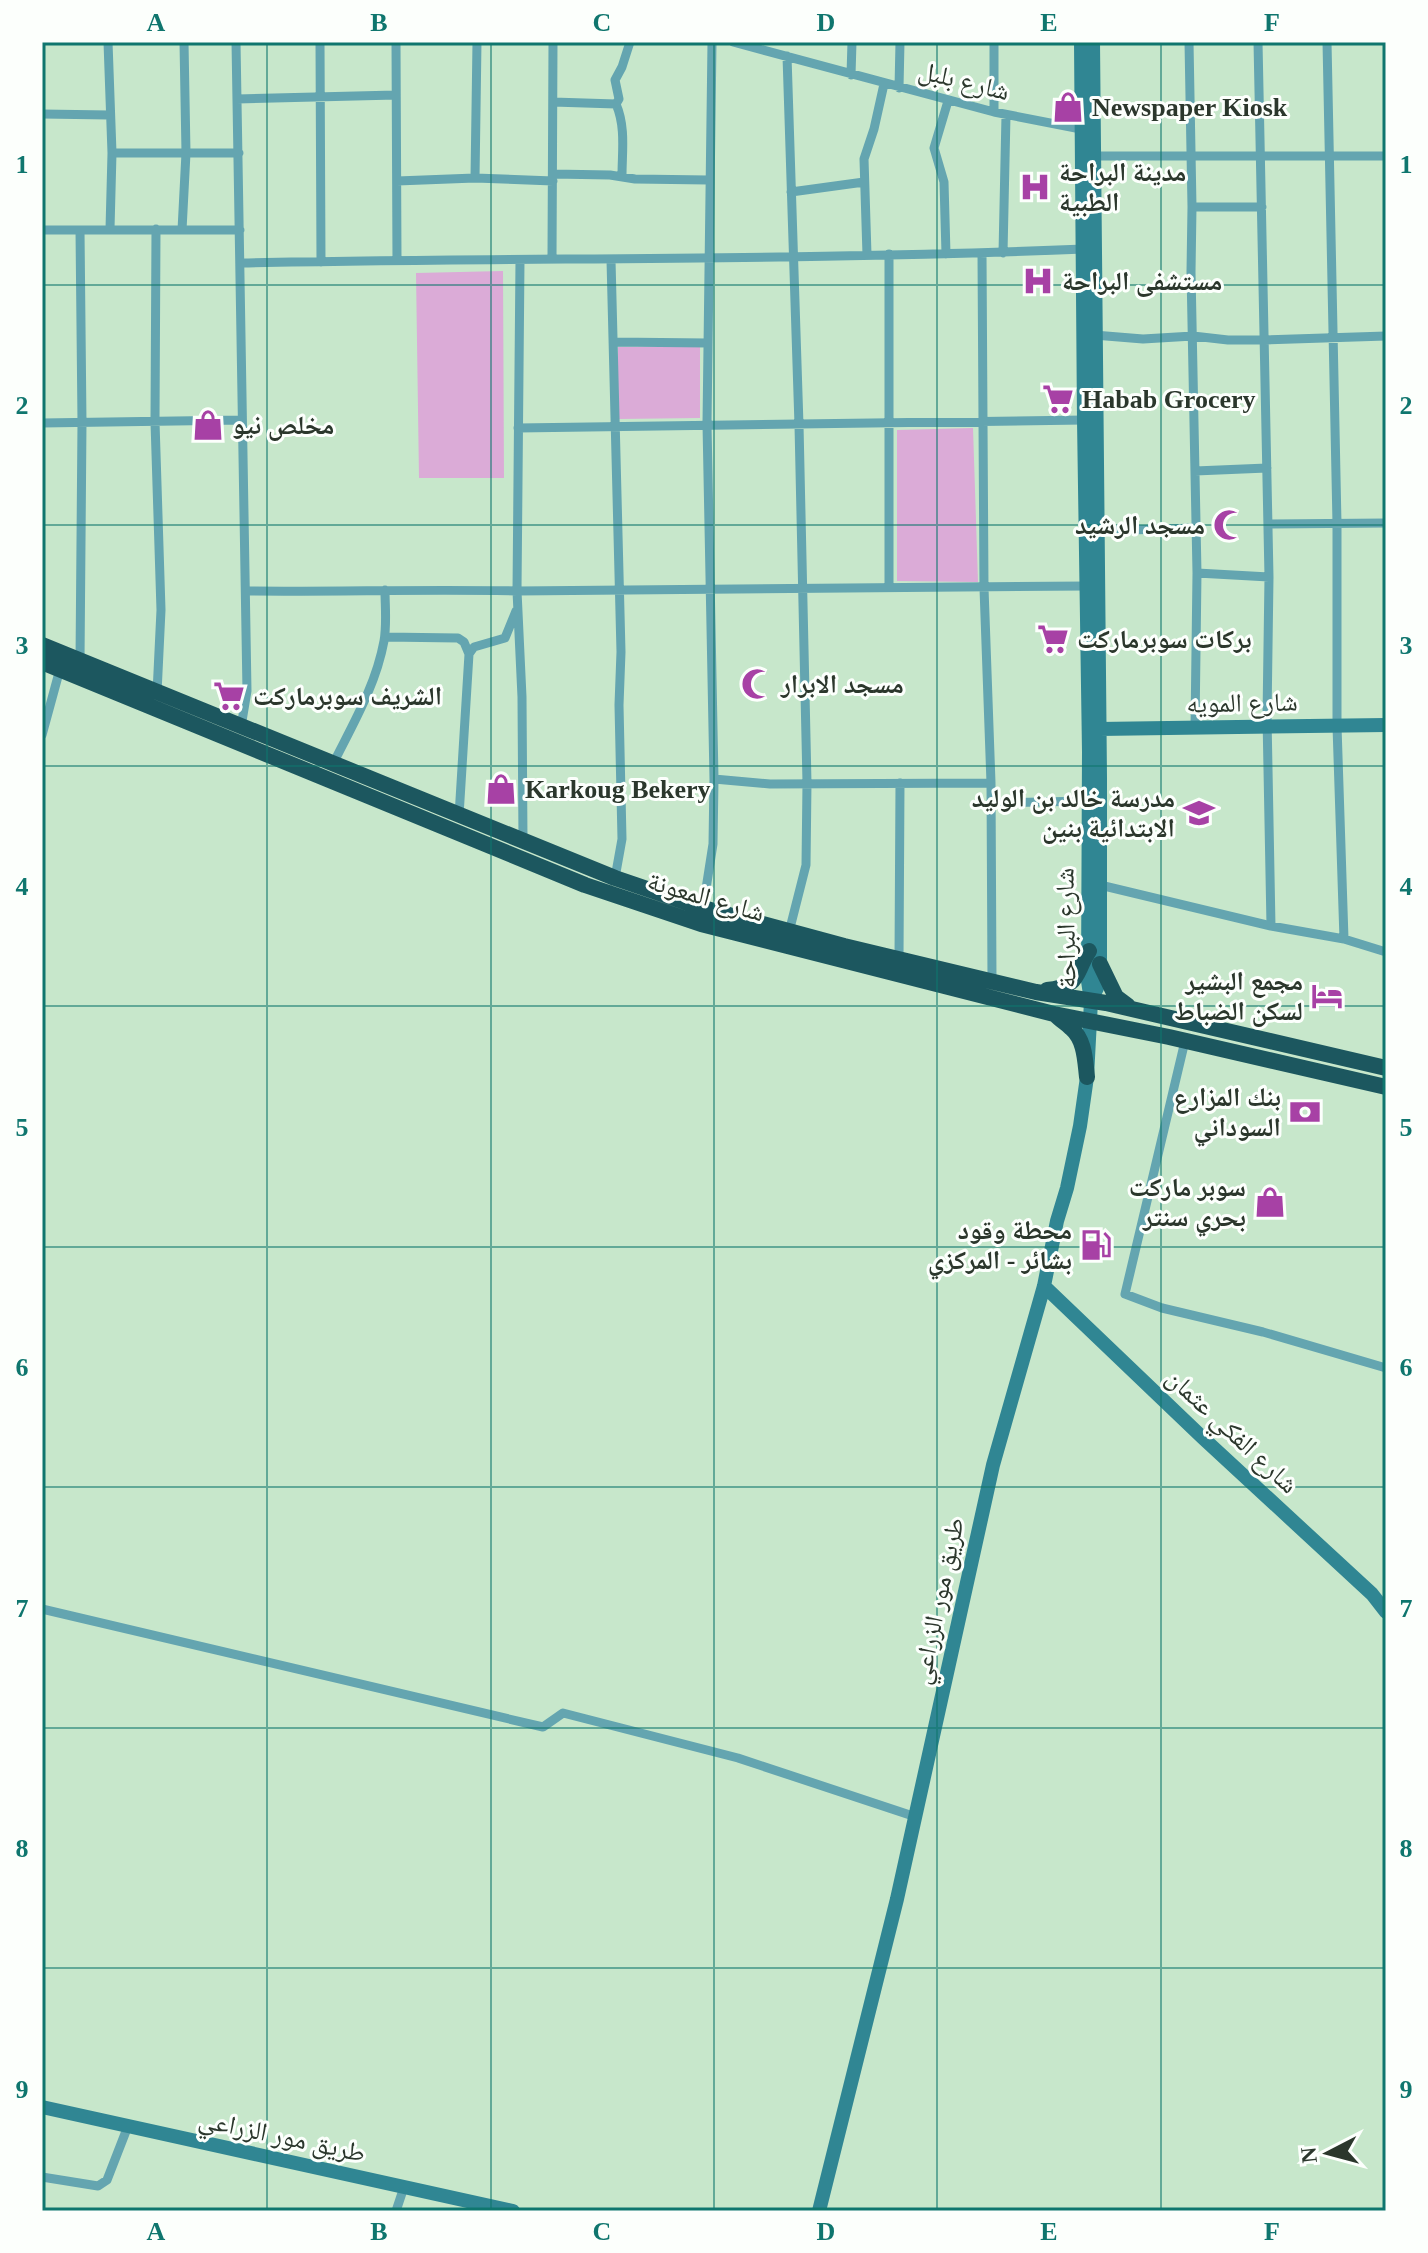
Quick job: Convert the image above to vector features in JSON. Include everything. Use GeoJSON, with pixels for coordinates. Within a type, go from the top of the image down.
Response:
{"type":"FeatureCollection","features":[{"type":"Feature","properties":{"kind":"highway","name":"شارع المعونة"},"geometry":{"type":"LineString","coordinates":[[42,645],[459,816],[615,878],[703,908],[1036,992],[1091,1001],[1386,1068]]}},
{"type":"Feature","properties":{"kind":"highway","name":"شارع المعونة"},"geometry":{"type":"LineString","coordinates":[[42,662],[585,885],[658,911],[1054,1014],[1386,1087]]}},
{"type":"Feature","properties":{"kind":"highway"},"geometry":{"type":"LineString","coordinates":[[1036,992],[1067,986],[1094,957],[1116,997],[1137,1011]]}},
{"type":"Feature","properties":{"kind":"highway"},"geometry":{"type":"LineString","coordinates":[[1054,1014],[1080,1039],[1087,1077]]}},
{"type":"Feature","properties":{"kind":"street"},"geometry":{"type":"LineString","coordinates":[[108,42],[112,153],[110,229]]}},
{"type":"Feature","properties":{"kind":"street"},"geometry":{"type":"LineString","coordinates":[[182,230],[186,153],[184,42]]}},
{"type":"Feature","properties":{"kind":"street"},"geometry":{"type":"LineString","coordinates":[[236,42],[247,691],[241,727]]}},
{"type":"Feature","properties":{"kind":"street"},"geometry":{"type":"LineString","coordinates":[[320,42],[321,262]]}},
{"type":"Feature","properties":{"kind":"street"},"geometry":{"type":"LineString","coordinates":[[396,42],[397,260]]}},
{"type":"Feature","properties":{"kind":"street"},"geometry":{"type":"LineString","coordinates":[[475,178],[477,42]]}},
{"type":"Feature","properties":{"kind":"street"},"geometry":{"type":"LineString","coordinates":[[552,259],[553,42]]}},
{"type":"Feature","properties":{"kind":"street"},"geometry":{"type":"LineString","coordinates":[[616,104],[619,99],[615,80],[630,42]]}},
{"type":"Feature","properties":{"kind":"street"},"geometry":{"type":"LineString","coordinates":[[703,908],[713,844],[714,779],[707,424],[712,42]]}},
{"type":"Feature","properties":{"kind":"street","name":"شارع بلبل"},"geometry":{"type":"LineString","coordinates":[[733,42],[948,101],[1088,131]]}},
{"type":"Feature","properties":{"kind":"street"},"geometry":{"type":"LineString","coordinates":[[782,42],[799,425],[807,783],[806,865],[789,932]]}},
{"type":"Feature","properties":{"kind":"street"},"geometry":{"type":"LineString","coordinates":[[851,75],[852,42]]}},
{"type":"Feature","properties":{"kind":"street"},"geometry":{"type":"LineString","coordinates":[[899,88],[900,42]]}},
{"type":"Feature","properties":{"kind":"street"},"geometry":{"type":"LineString","coordinates":[[994,42],[994,112]]}},
{"type":"Feature","properties":{"kind":"street","name":"شارع البراحة"},"geometry":{"type":"LineString","coordinates":[[1081,42],[1088,131],[1094,156],[1100,885],[1094,957]]}},
{"type":"Feature","properties":{"kind":"street","name":"شارع البراحة"},"geometry":{"type":"LineString","coordinates":[[1091,1001],[1097,988],[1089,801],[1084,249],[1093,42]]}},
{"type":"Feature","properties":{"kind":"street"},"geometry":{"type":"LineString","coordinates":[[1189,42],[1197,573],[1195,727]]}},
{"type":"Feature","properties":{"kind":"street"},"geometry":{"type":"LineString","coordinates":[[1258,42],[1269,577],[1267,727],[1271,926]]}},
{"type":"Feature","properties":{"kind":"street"},"geometry":{"type":"LineString","coordinates":[[1327,42],[1337,524],[1337,726],[1344,939]]}},
{"type":"Feature","properties":{"kind":"street"},"geometry":{"type":"LineString","coordinates":[[867,255],[864,159],[884,84]]}},
{"type":"Feature","properties":{"kind":"street"},"geometry":{"type":"LineString","coordinates":[[237,99],[396,95]]}},
{"type":"Feature","properties":{"kind":"street"},"geometry":{"type":"LineString","coordinates":[[946,254],[945,191],[934,148],[948,101]]}},
{"type":"Feature","properties":{"kind":"street"},"geometry":{"type":"LineString","coordinates":[[553,102],[616,104]]}},
{"type":"Feature","properties":{"kind":"street"},"geometry":{"type":"LineString","coordinates":[[616,104],[622,120],[622,176]]}},
{"type":"Feature","properties":{"kind":"street"},"geometry":{"type":"LineString","coordinates":[[42,114],[109,115]]}},
{"type":"Feature","properties":{"kind":"street"},"geometry":{"type":"LineString","coordinates":[[1003,253],[1006,115]]}},
{"type":"Feature","properties":{"kind":"street"},"geometry":{"type":"LineString","coordinates":[[112,153],[239,153]]}},
{"type":"Feature","properties":{"kind":"street"},"geometry":{"type":"LineString","coordinates":[[1094,156],[1386,156]]}},
{"type":"Feature","properties":{"kind":"street"},"geometry":{"type":"LineString","coordinates":[[397,181],[622,176],[708,180]]}},
{"type":"Feature","properties":{"kind":"street"},"geometry":{"type":"LineString","coordinates":[[791,192],[864,182]]}},
{"type":"Feature","properties":{"kind":"street"},"geometry":{"type":"LineString","coordinates":[[1192,207],[1262,207]]}},
{"type":"Feature","properties":{"kind":"street"},"geometry":{"type":"LineString","coordinates":[[156,229],[155,422],[161,610],[157,693]]}},
{"type":"Feature","properties":{"kind":"street"},"geometry":{"type":"LineString","coordinates":[[42,230],[240,230]]}},
{"type":"Feature","properties":{"kind":"street"},"geometry":{"type":"LineString","coordinates":[[80,230],[80,661]]}},
{"type":"Feature","properties":{"kind":"street"},"geometry":{"type":"LineString","coordinates":[[241,263],[611,260],[1084,249]]}},
{"type":"Feature","properties":{"kind":"street"},"geometry":{"type":"LineString","coordinates":[[982,253],[984,588],[991,783],[992,981]]}},
{"type":"Feature","properties":{"kind":"street"},"geometry":{"type":"LineString","coordinates":[[889,254],[889,587]]}},
{"type":"Feature","properties":{"kind":"street"},"geometry":{"type":"LineString","coordinates":[[520,260],[517,607],[522,697],[523,841]]}},
{"type":"Feature","properties":{"kind":"street"},"geometry":{"type":"LineString","coordinates":[[611,260],[621,642],[622,839],[615,878]]}},
{"type":"Feature","properties":{"kind":"street"},"geometry":{"type":"LineString","coordinates":[[1094,335],[1143,339],[1193,336],[1228,340],[1386,336]]}},
{"type":"Feature","properties":{"kind":"street"},"geometry":{"type":"LineString","coordinates":[[614,342],[707,343]]}},
{"type":"Feature","properties":{"kind":"street"},"geometry":{"type":"LineString","coordinates":[[42,423],[242,420]]}},
{"type":"Feature","properties":{"kind":"street"},"geometry":{"type":"LineString","coordinates":[[518,428],[1084,420]]}},
{"type":"Feature","properties":{"kind":"street"},"geometry":{"type":"LineString","coordinates":[[1195,471],[1267,468]]}},
{"type":"Feature","properties":{"kind":"street"},"geometry":{"type":"LineString","coordinates":[[1268,524],[1386,523]]}},
{"type":"Feature","properties":{"kind":"street"},"geometry":{"type":"LineString","coordinates":[[1097,531],[1196,528]]}},
{"type":"Feature","properties":{"kind":"street"},"geometry":{"type":"LineString","coordinates":[[1197,573],[1269,577]]}},
{"type":"Feature","properties":{"kind":"street"},"geometry":{"type":"LineString","coordinates":[[246,591],[1087,586]]}},
{"type":"Feature","properties":{"kind":"street"},"geometry":{"type":"LineString","coordinates":[[333,764],[369,692],[385,637],[385,590]]}},
{"type":"Feature","properties":{"kind":"street"},"geometry":{"type":"LineString","coordinates":[[469,654],[474,647],[505,638],[517,607]]}},
{"type":"Feature","properties":{"kind":"street"},"geometry":{"type":"LineString","coordinates":[[385,637],[458,638],[464,642],[469,654],[459,816]]}},
{"type":"Feature","properties":{"kind":"street"},"geometry":{"type":"LineString","coordinates":[[42,735],[60,669]]}},
{"type":"Feature","properties":{"kind":"street","name":"شارع المويه"},"geometry":{"type":"LineString","coordinates":[[1099,729],[1386,725]]}},
{"type":"Feature","properties":{"kind":"street"},"geometry":{"type":"LineString","coordinates":[[714,779],[755,784],[991,783]]}},
{"type":"Feature","properties":{"kind":"street"},"geometry":{"type":"LineString","coordinates":[[899,958],[900,783]]}},
{"type":"Feature","properties":{"kind":"street"},"geometry":{"type":"LineString","coordinates":[[991,803],[1089,801]]}},
{"type":"Feature","properties":{"kind":"street"},"geometry":{"type":"LineString","coordinates":[[1100,885],[1271,926],[1344,939],[1386,952]]}},
{"type":"Feature","properties":{"kind":"street","name":"طريق مور الزراعي"},"geometry":{"type":"LineString","coordinates":[[819,2211],[916,1817],[993,1465],[1044,1286],[1080,1126],[1087,1077],[1091,1001]]}},
{"type":"Feature","properties":{"kind":"street"},"geometry":{"type":"LineString","coordinates":[[1185,1041],[1125,1294],[1162,1308],[1263,1332],[1386,1368]]}},
{"type":"Feature","properties":{"kind":"street","name":"شارع الفكي عثمان"},"geometry":{"type":"LineString","coordinates":[[1044,1286],[1372,1594],[1386,1612]]}},
{"type":"Feature","properties":{"kind":"street"},"geometry":{"type":"LineString","coordinates":[[42,1609],[543,1727],[563,1713],[738,1758],[916,1817]]}},
{"type":"Feature","properties":{"kind":"street","name":"طريق مور الزراعي"},"geometry":{"type":"LineString","coordinates":[[42,2107],[513,2211]]}},
{"type":"Feature","properties":{"kind":"street"},"geometry":{"type":"LineString","coordinates":[[42,2177],[98,2186],[107,2180],[128,2126]]}},
{"type":"Feature","properties":{"kind":"street"},"geometry":{"type":"LineString","coordinates":[[396,2211],[404,2187]]}},
{"type":"Feature","properties":{"kind":"shaded area"},"geometry":{"type":"Polygon","coordinates":[[[503,271],[504,478],[419,478],[416,273],[503,271]]]}},
{"type":"Feature","properties":{"kind":"shaded area"},"geometry":{"type":"Polygon","coordinates":[[[700,346],[700,418],[618,419],[618,347],[700,346]]]}},
{"type":"Feature","properties":{"kind":"shaded area"},"geometry":{"type":"Polygon","coordinates":[[[973,428],[978,582],[897,581],[897,430],[973,428]]]}},
{"type":"Feature","properties":{"kind":"place","name":"Newspaper Kiosk"},"geometry":{"type":"Point","coordinates":[1068,107]}},
{"type":"Feature","properties":{"kind":"place","name":"مدينة البراحة الطبية"},"geometry":{"type":"Point","coordinates":[1035,187]}},
{"type":"Feature","properties":{"kind":"place","name":"مستشفى البراحة"},"geometry":{"type":"Point","coordinates":[1038,281]}},
{"type":"Feature","properties":{"kind":"place","name":"Habab Grocery"},"geometry":{"type":"Point","coordinates":[1058,399]}},
{"type":"Feature","properties":{"kind":"place","name":"مخلص نيو"},"geometry":{"type":"Point","coordinates":[208,425]}},
{"type":"Feature","properties":{"kind":"place","name":"مسجد الرشيد"},"geometry":{"type":"Point","coordinates":[1229,525]}},
{"type":"Feature","properties":{"kind":"place","name":"بركات سوبرماركت"},"geometry":{"type":"Point","coordinates":[1053,639]}},
{"type":"Feature","properties":{"kind":"place","name":"مسجد الابرار"},"geometry":{"type":"Point","coordinates":[757,684]}},
{"type":"Feature","properties":{"kind":"place","name":"الشريف سوبرماركت"},"geometry":{"type":"Point","coordinates":[229,696]}},
{"type":"Feature","properties":{"kind":"place","name":"Karkoug Bekery"},"geometry":{"type":"Point","coordinates":[501,789]}},
{"type":"Feature","properties":{"kind":"place","name":"مدرسة خالد بن الوليد الابتدائية بنين"},"geometry":{"type":"Point","coordinates":[1199,813]}},
{"type":"Feature","properties":{"kind":"place","name":"مجمع البشير لسكن الضباط"},"geometry":{"type":"Point","coordinates":[1327,996]}},
{"type":"Feature","properties":{"kind":"place","name":"بنك المزارع السوداني"},"geometry":{"type":"Point","coordinates":[1305,1112]}},
{"type":"Feature","properties":{"kind":"place","name":"سوبر ماركت بحري سنتر"},"geometry":{"type":"Point","coordinates":[1270,1202]}},
{"type":"Feature","properties":{"kind":"place","name":"محطة وقود بشائر - المركزي"},"geometry":{"type":"Point","coordinates":[1096,1245]}}]}
